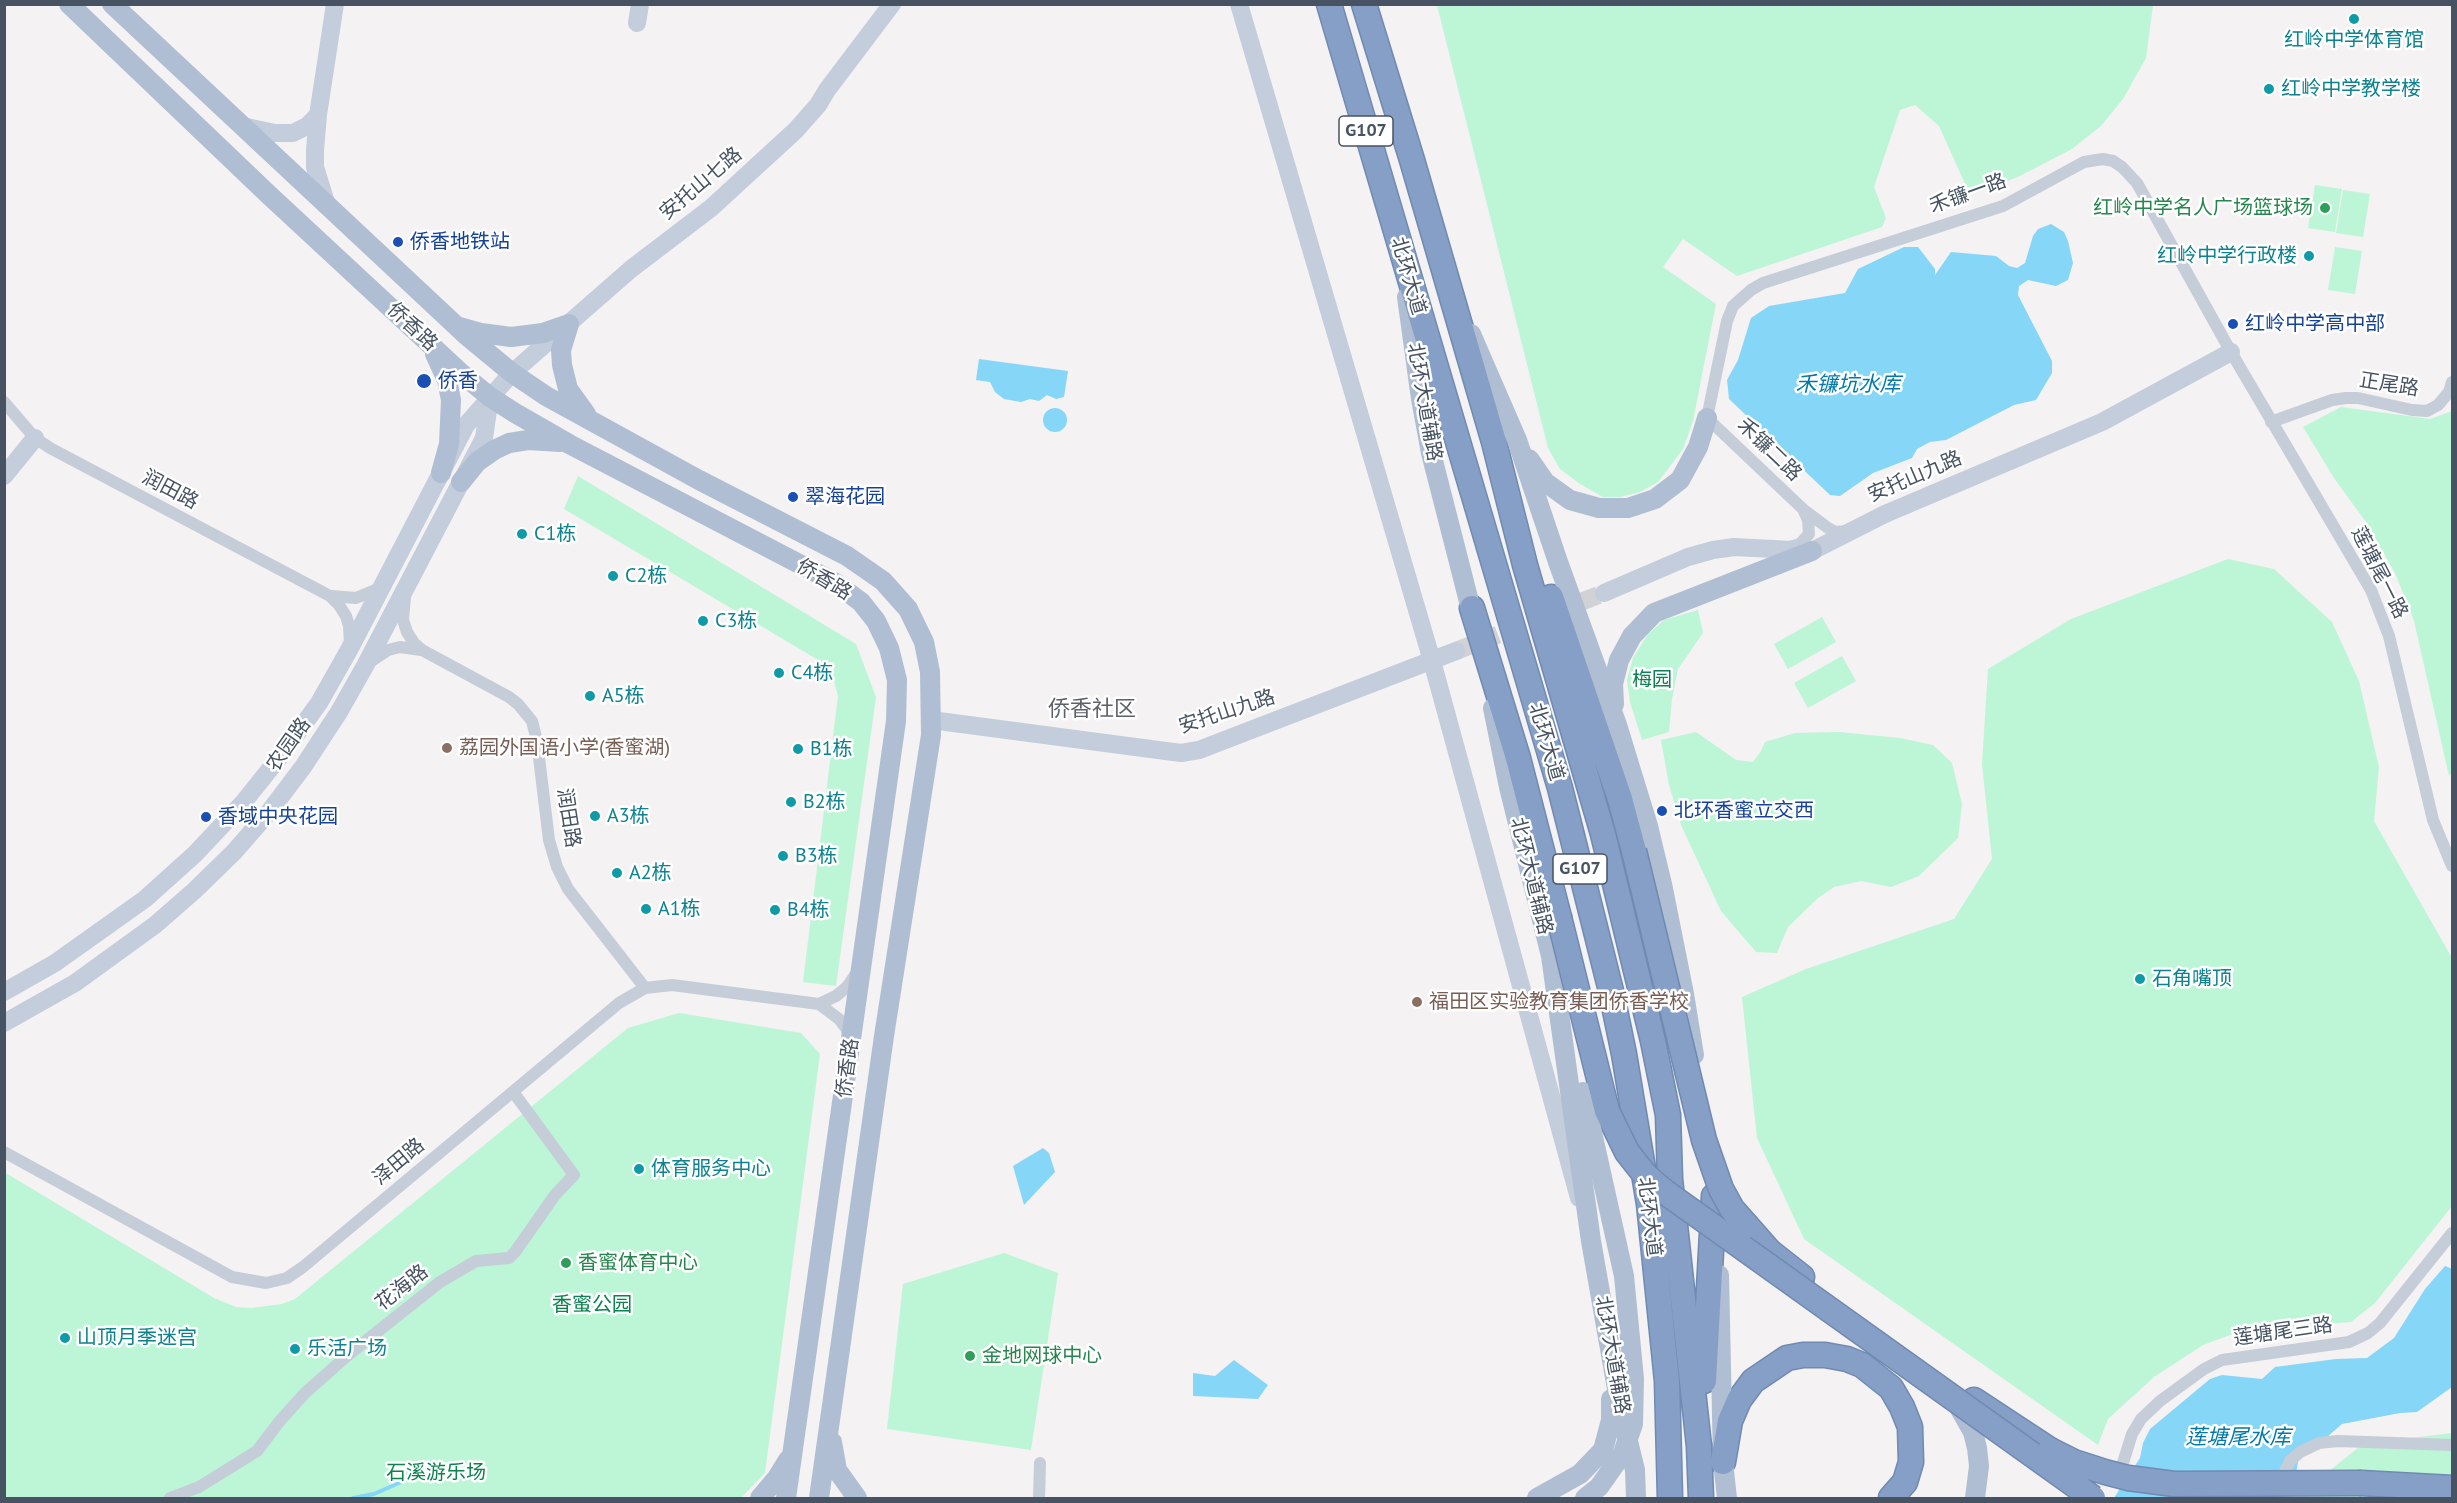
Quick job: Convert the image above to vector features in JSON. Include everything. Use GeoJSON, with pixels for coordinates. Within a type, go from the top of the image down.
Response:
{"type":"FeatureCollection","features":[{"type":"Feature","properties":{"kind":"highway","name":"北环大道"},"geometry":{"type":"LineString","coordinates":[[1329,4],[1560,788],[1613,1001],[1649,1204],[1667,1381],[1670,1498]]}},
{"type":"Feature","properties":{"kind":"highway","name":"北环大道"},"geometry":{"type":"LineString","coordinates":[[1364,4],[1456,309],[1505,441],[1525,565],[1603,834],[1653,1041],[1668,1115],[1670,1179],[1699,1446],[1701,1498]]}},
{"type":"Feature","properties":{"kind":"highway"},"geometry":{"type":"LineString","coordinates":[[1505,441],[1545,577],[1620,799],[1704,1140],[1721,1189],[1732,1209],[1747,1226],[1786,1266],[1931,1370],[2050,1450],[2074,1462],[2128,1478],[2174,1484],[2361,1484],[2452,1488]]}},
{"type":"Feature","properties":{"kind":"highway"},"geometry":{"type":"LineString","coordinates":[[1472,608],[1518,758],[1607,1111],[1627,1152],[1646,1176],[1665,1192],[2093,1498]]}},
{"type":"Feature","properties":{"kind":"highway"},"geometry":{"type":"LineString","coordinates":[[1699,1446],[1714,1196]]}},
{"type":"Feature","properties":{"kind":"highway"},"geometry":{"type":"LineString","coordinates":[[1723,1462],[1730,1421],[1739,1400],[1753,1381],[1787,1358],[1826,1355],[1847,1359],[1862,1365],[1891,1388],[1910,1427],[1911,1462],[1905,1482],[1891,1498]]}},
{"type":"Feature","properties":{"kind":"highway"},"geometry":{"type":"LineString","coordinates":[[2429,1498],[2452,1496]]}},
{"type":"Feature","properties":{"kind":"main road","name":"侨香路"},"geometry":{"type":"LineString","coordinates":[[69,4],[269,195],[490,397],[515,414],[569,444],[834,582],[861,602],[876,621],[889,648],[897,680],[896,721],[786,1498]]}},
{"type":"Feature","properties":{"kind":"main road","name":"侨香路"},"geometry":{"type":"LineString","coordinates":[[112,4],[453,323],[512,373],[546,396],[699,480],[847,556],[883,581],[908,609],[924,642],[930,672],[931,735],[884,1036],[819,1498]]}},
{"type":"Feature","properties":{"kind":"main road","name":"北环大道辅路"},"geometry":{"type":"LineString","coordinates":[[1402,257],[1420,399],[1431,453],[1472,608],[1509,787],[1551,956],[1591,1240],[1622,1417],[1635,1470],[1636,1498]]}},
{"type":"Feature","properties":{"kind":"main road"},"geometry":{"type":"LineString","coordinates":[[453,323],[481,333],[511,336],[543,333],[569,324]]}},
{"type":"Feature","properties":{"kind":"main road"},"geometry":{"type":"LineString","coordinates":[[569,324],[561,350],[563,371],[575,401],[591,421]]}},
{"type":"Feature","properties":{"kind":"main road"},"geometry":{"type":"LineString","coordinates":[[425,339],[440,361],[451,400],[449,444],[441,473]]}},
{"type":"Feature","properties":{"kind":"main road"},"geometry":{"type":"LineString","coordinates":[[1505,441],[1555,491],[1570,500],[1599,508],[1628,508],[1655,499],[1680,480],[1693,457],[1707,418]]}},
{"type":"Feature","properties":{"kind":"main road"},"geometry":{"type":"LineString","coordinates":[[461,482],[477,462],[509,443],[547,439],[569,444]]}},
{"type":"Feature","properties":{"kind":"main road"},"geometry":{"type":"LineString","coordinates":[[1505,441],[1558,562],[1617,724],[1648,826],[1662,884],[1684,994],[1714,1196],[1722,1335],[1723,1462],[1727,1498]]}},
{"type":"Feature","properties":{"kind":"main road"},"geometry":{"type":"LineString","coordinates":[[1617,724],[1613,698],[1615,673],[1624,649],[1644,622],[1654,613],[1812,551]]}},
{"type":"Feature","properties":{"kind":"main road"},"geometry":{"type":"LineString","coordinates":[[1551,956],[1616,1231],[1624,1276],[1634,1379],[1633,1424],[1623,1453],[1599,1487],[1585,1498]]}},
{"type":"Feature","properties":{"kind":"main road"},"geometry":{"type":"LineString","coordinates":[[859,993],[890,998]]}},
{"type":"Feature","properties":{"kind":"main road"},"geometry":{"type":"LineString","coordinates":[[852,1037],[884,1036]]}},
{"type":"Feature","properties":{"kind":"main road"},"geometry":{"type":"LineString","coordinates":[[1537,1498],[1580,1474],[1603,1450],[1611,1420],[1609,1340]]}},
{"type":"Feature","properties":{"kind":"main road"},"geometry":{"type":"LineString","coordinates":[[1931,1370],[1962,1411],[1973,1432],[1979,1466],[1975,1498]]}},
{"type":"Feature","properties":{"kind":"main road"},"geometry":{"type":"LineString","coordinates":[[830,1416],[833,1455],[844,1482],[857,1498]]}},
{"type":"Feature","properties":{"kind":"main road"},"geometry":{"type":"LineString","coordinates":[[760,1498],[781,1471],[793,1446]]}},
{"type":"Feature","properties":{"kind":"street"},"geometry":{"type":"LineString","coordinates":[[327,206],[315,167],[318,115],[335,4]]}},
{"type":"Feature","properties":{"kind":"street"},"geometry":{"type":"LineString","coordinates":[[637,23],[640,4]]}},
{"type":"Feature","properties":{"kind":"street","name":"安托山七路"},"geometry":{"type":"LineString","coordinates":[[512,373],[631,269],[711,208],[796,130],[818,105],[892,4]]}},
{"type":"Feature","properties":{"kind":"street"},"geometry":{"type":"LineString","coordinates":[[1239,4],[1432,661],[1591,1240]]}},
{"type":"Feature","properties":{"kind":"street"},"geometry":{"type":"LineString","coordinates":[[242,126],[275,133],[293,133],[307,126],[318,115]]}},
{"type":"Feature","properties":{"kind":"street","name":"禾镰一路"},"geometry":{"type":"LineString","coordinates":[[1707,418],[1727,321],[1733,306],[1751,290],[1762,283],[1890,240],[2003,206],[2067,169],[2094,159],[2113,161],[2137,183],[2231,352]]}},
{"type":"Feature","properties":{"kind":"street","name":"安托山九路"},"geometry":{"type":"LineString","coordinates":[[1812,551],[1849,531],[2102,422],[2231,352]]}},
{"type":"Feature","properties":{"kind":"street","name":"莲塘尾一路"},"geometry":{"type":"LineString","coordinates":[[2231,352],[2360,569],[2380,612],[2396,662],[2433,820],[2452,866]]}},
{"type":"Feature","properties":{"kind":"street","name":"农园路"},"geometry":{"type":"LineString","coordinates":[[4,992],[55,963],[145,899],[195,854],[242,804],[319,703],[383,586],[466,425],[512,373]]}},
{"type":"Feature","properties":{"kind":"street","name":"正尾路"},"geometry":{"type":"LineString","coordinates":[[2271,422],[2332,400],[2346,398],[2358,398],[2427,411],[2438,405],[2449,392],[2452,382]]}},
{"type":"Feature","properties":{"kind":"street","name":"农园路"},"geometry":{"type":"LineString","coordinates":[[4,1023],[75,983],[115,956],[186,898],[226,860],[269,812],[303,767],[339,712],[365,666],[484,438],[490,397]]}},
{"type":"Feature","properties":{"kind":"street","name":"润田路"},"geometry":{"type":"LineString","coordinates":[[4,402],[35,438],[59,454],[330,596],[346,616],[349,626],[349,650]]}},
{"type":"Feature","properties":{"kind":"street","name":"禾镰二路"},"geometry":{"type":"LineString","coordinates":[[1707,418],[1804,510],[1836,532],[1849,531]]}},
{"type":"Feature","properties":{"kind":"street"},"geometry":{"type":"LineString","coordinates":[[4,460],[35,438]]}},
{"type":"Feature","properties":{"kind":"street"},"geometry":{"type":"LineString","coordinates":[[4,476],[35,438]]}},
{"type":"Feature","properties":{"kind":"street","name":"禾镰二路"},"geometry":{"type":"LineString","coordinates":[[1779,549],[1800,544],[1809,534],[1804,510]]}},
{"type":"Feature","properties":{"kind":"street"},"geometry":{"type":"LineString","coordinates":[[1604,593],[1688,557],[1713,550],[1734,548],[1812,551]]}},
{"type":"Feature","properties":{"kind":"street","name":"润田路"},"geometry":{"type":"LineString","coordinates":[[408,584],[403,605],[403,620],[407,632],[422,650]]}},
{"type":"Feature","properties":{"kind":"street","name":"润田路"},"geometry":{"type":"LineString","coordinates":[[330,596],[356,598],[383,586]]}},
{"type":"Feature","properties":{"kind":"street","name":"润田路"},"geometry":{"type":"LineString","coordinates":[[365,666],[388,650],[400,647],[422,650],[518,704],[532,721],[537,741],[549,840],[557,867],[568,889],[645,988]]}},
{"type":"Feature","properties":{"kind":"street","name":"安托山九路"},"geometry":{"type":"LineString","coordinates":[[931,720],[1181,753],[1199,750],[1456,651]]}},
{"type":"Feature","properties":{"kind":"street"},"geometry":{"type":"LineString","coordinates":[[852,1037],[839,1019],[819,1004],[836,996],[847,987],[857,974],[864,958]]}},
{"type":"Feature","properties":{"kind":"street","name":"泽田路"},"geometry":{"type":"LineString","coordinates":[[4,1152],[232,1277],[266,1283],[287,1278],[303,1267],[619,1003],[645,988],[672,986],[819,1004]]}},
{"type":"Feature","properties":{"kind":"street","name":"花海路"},"geometry":{"type":"LineString","coordinates":[[170,1498],[199,1487],[256,1451],[305,1393],[348,1355],[440,1282],[476,1261],[508,1258],[515,1252],[555,1195],[574,1175],[514,1093]]}},
{"type":"Feature","properties":{"kind":"street","name":"莲塘尾三路"},"geometry":{"type":"LineString","coordinates":[[2122,1466],[2132,1434],[2141,1419],[2160,1401],[2204,1369],[2222,1360],[2349,1342],[2368,1333],[2380,1323],[2452,1233]]}},
{"type":"Feature","properties":{"kind":"street"},"geometry":{"type":"LineString","coordinates":[[2278,1498],[2282,1473],[2290,1461],[2300,1452],[2319,1443],[2338,1441],[2452,1445]]}},
{"type":"Feature","properties":{"kind":"street"},"geometry":{"type":"LineString","coordinates":[[1039,1498],[1040,1462]]}},
{"type":"Feature","properties":{"kind":"green space"},"geometry":{"type":"Polygon","coordinates":[[[1437,4],[2153,5],[2146,58],[2123,99],[2101,126],[2072,149],[2018,177],[1978,192],[1966,186],[1939,126],[1915,105],[1900,110],[1874,187],[1886,218],[1882,227],[1737,276],[1683,239],[1663,267],[1716,304],[1693,421],[1683,449],[1658,482],[1640,492],[1620,497],[1603,497],[1560,469],[1548,448],[1437,4]]]}},
{"type":"Feature","properties":{"kind":"green space","name":"红岭中学名人广场篮球场"},"geometry":{"type":"Polygon","coordinates":[[[2315,185],[2342,189],[2335,232],[2308,228],[2315,185]]]}},
{"type":"Feature","properties":{"kind":"green space","name":"红岭中学名人广场篮球场"},"geometry":{"type":"Polygon","coordinates":[[[2343,190],[2370,194],[2363,237],[2336,233],[2343,190]]]}},
{"type":"Feature","properties":{"kind":"green space","name":"红岭中学名人广场篮球场"},"geometry":{"type":"Polygon","coordinates":[[[2335,247],[2362,251],[2355,294],[2328,290],[2335,247]]]}},
{"type":"Feature","properties":{"kind":"green space"},"geometry":{"type":"Polygon","coordinates":[[[2341,407],[2430,419],[2452,411],[2452,772],[2449,776],[2414,621],[2395,573],[2366,522],[2334,478],[2303,427],[2341,407]]]}},
{"type":"Feature","properties":{"kind":"green space"},"geometry":{"type":"Polygon","coordinates":[[[578,476],[856,644],[876,697],[836,986],[803,982],[838,696],[830,667],[564,509],[578,476]]]}},
{"type":"Feature","properties":{"kind":"green space"},"geometry":{"type":"Polygon","coordinates":[[[2228,559],[2274,569],[2332,622],[2359,681],[2379,767],[2374,821],[2452,958],[2452,1206],[2375,1303],[2351,1322],[2241,1331],[2203,1345],[2154,1377],[2108,1419],[2098,1445],[1804,1239],[1757,1138],[1742,997],[1806,969],[1954,919],[1992,859],[1982,764],[1988,669],[2071,619],[2228,559]]]}},
{"type":"Feature","properties":{"kind":"green space","name":"梅园"},"geometry":{"type":"Polygon","coordinates":[[[1698,610],[1703,633],[1678,669],[1669,732],[1642,740],[1630,702],[1627,680],[1633,658],[1648,634],[1664,620],[1698,610]]]}},
{"type":"Feature","properties":{"kind":"green space"},"geometry":{"type":"Polygon","coordinates":[[[1822,617],[1836,642],[1788,669],[1774,644],[1822,617]]]}},
{"type":"Feature","properties":{"kind":"green space"},"geometry":{"type":"Polygon","coordinates":[[[1842,656],[1856,681],[1808,708],[1794,683],[1842,656]]]}},
{"type":"Feature","properties":{"kind":"green space"},"geometry":{"type":"Polygon","coordinates":[[[1696,732],[1736,760],[1753,762],[1765,742],[1795,733],[1839,732],[1900,738],[1933,745],[1952,763],[1962,804],[1958,838],[1919,876],[1891,887],[1861,881],[1834,887],[1818,898],[1788,927],[1777,953],[1756,952],[1721,911],[1681,825],[1669,785],[1661,740],[1696,732]]]}},
{"type":"Feature","properties":{"kind":"green space","name":"香蜜公园"},"geometry":{"type":"Polygon","coordinates":[[[679,1013],[801,1033],[820,1054],[765,1473],[741,1498],[5,1498],[4,1172],[214,1298],[236,1307],[252,1308],[282,1304],[295,1299],[628,1028],[679,1013]]]}},
{"type":"Feature","properties":{"kind":"green space","name":"金地网球中心"},"geometry":{"type":"Polygon","coordinates":[[[1004,1253],[1058,1273],[1031,1450],[887,1429],[903,1284],[1004,1253]]]}},
{"type":"Feature","properties":{"kind":"green space"},"geometry":{"type":"Polygon","coordinates":[[[2452,1433],[2452,1498],[2295,1498],[2363,1444],[2452,1433]]]}},
{"type":"Feature","properties":{"kind":"water","name":"禾镰坑水库"},"geometry":{"type":"Polygon","coordinates":[[[2051,224],[2064,232],[2068,241],[2073,263],[2068,280],[2056,286],[2028,280],[2019,286],[2018,295],[2052,361],[2052,373],[2036,400],[2014,405],[1946,440],[1930,442],[1917,449],[1912,458],[1873,473],[1840,496],[1830,495],[1729,399],[1727,380],[1738,360],[1751,318],[1769,306],[1845,293],[1858,269],[1904,247],[1918,247],[1935,269],[1935,275],[1951,252],[1996,256],[2009,266],[2017,268],[2025,263],[2033,236],[2038,229],[2051,224]]]}},
{"type":"Feature","properties":{"kind":"water"},"geometry":{"type":"Polygon","coordinates":[[[979,359],[1068,371],[1064,397],[1056,399],[1047,395],[1039,401],[1030,399],[1021,402],[1004,399],[995,392],[990,382],[976,380],[979,359]]]}},
{"type":"Feature","properties":{"kind":"water"},"geometry":{"type":"Polygon","coordinates":[[[1055,408],[1060,409],[1066,415],[1066,425],[1060,431],[1055,432],[1050,431],[1044,425],[1043,420],[1044,415],[1050,409],[1055,408]]]}},
{"type":"Feature","properties":{"kind":"water"},"geometry":{"type":"Polygon","coordinates":[[[1043,1148],[1049,1153],[1055,1172],[1024,1205],[1013,1166],[1043,1148]]]}},
{"type":"Feature","properties":{"kind":"water","name":"莲塘尾水库"},"geometry":{"type":"Polygon","coordinates":[[[2445,1266],[2452,1269],[2452,1387],[2417,1412],[2342,1424],[2319,1444],[2300,1451],[2296,1473],[2261,1498],[2114,1498],[2140,1458],[2143,1443],[2150,1429],[2210,1379],[2222,1375],[2262,1379],[2275,1367],[2336,1359],[2367,1358],[2394,1338],[2425,1289],[2445,1266]]]}},
{"type":"Feature","properties":{"kind":"water"},"geometry":{"type":"Polygon","coordinates":[[[1234,1360],[1268,1385],[1258,1399],[1193,1396],[1193,1373],[1215,1376],[1234,1360]]]}},
{"type":"Feature","properties":{"kind":"waterway"},"geometry":{"type":"LineString","coordinates":[[353,1498],[374,1494],[408,1479],[430,1462]]}},
{"type":"Feature","properties":{"kind":"tunnel"},"geometry":{"type":"LineString","coordinates":[[1456,651],[1604,593]]}},
{"type":"Feature","properties":{"kind":"place","name":"红岭中学体育馆"},"geometry":{"type":"Point","coordinates":[2354,19]}},
{"type":"Feature","properties":{"kind":"place","name":"红岭中学教学楼"},"geometry":{"type":"Point","coordinates":[2269,89]}},
{"type":"Feature","properties":{"kind":"place","name":"红岭中学名人广场篮球场"},"geometry":{"type":"Point","coordinates":[2325,208]}},
{"type":"Feature","properties":{"kind":"place","name":"侨香地铁站"},"geometry":{"type":"Point","coordinates":[398,242]}},
{"type":"Feature","properties":{"kind":"place","name":"红岭中学行政楼"},"geometry":{"type":"Point","coordinates":[2309,256]}},
{"type":"Feature","properties":{"kind":"place","name":"红岭中学高中部"},"geometry":{"type":"Point","coordinates":[2233,324]}},
{"type":"Feature","properties":{"kind":"place","name":"侨香"},"geometry":{"type":"Point","coordinates":[424,381]}},
{"type":"Feature","properties":{"kind":"place","name":"翠海花园"},"geometry":{"type":"Point","coordinates":[793,497]}},
{"type":"Feature","properties":{"kind":"place","name":"C1栋"},"geometry":{"type":"Point","coordinates":[522,534]}},
{"type":"Feature","properties":{"kind":"place","name":"C2栋"},"geometry":{"type":"Point","coordinates":[613,576]}},
{"type":"Feature","properties":{"kind":"place","name":"C3栋"},"geometry":{"type":"Point","coordinates":[703,621]}},
{"type":"Feature","properties":{"kind":"place","name":"C4栋"},"geometry":{"type":"Point","coordinates":[779,673]}},
{"type":"Feature","properties":{"kind":"place","name":"A5栋"},"geometry":{"type":"Point","coordinates":[590,696]}},
{"type":"Feature","properties":{"kind":"place","name":"荔园外国语小学(香蜜湖)"},"geometry":{"type":"Point","coordinates":[447,748]}},
{"type":"Feature","properties":{"kind":"place","name":"B1栋"},"geometry":{"type":"Point","coordinates":[798,749]}},
{"type":"Feature","properties":{"kind":"place","name":"B2栋"},"geometry":{"type":"Point","coordinates":[791,802]}},
{"type":"Feature","properties":{"kind":"place","name":"北环香蜜立交西"},"geometry":{"type":"Point","coordinates":[1662,811]}},
{"type":"Feature","properties":{"kind":"place","name":"A3栋"},"geometry":{"type":"Point","coordinates":[595,816]}},
{"type":"Feature","properties":{"kind":"place","name":"香域中央花园"},"geometry":{"type":"Point","coordinates":[206,817]}},
{"type":"Feature","properties":{"kind":"place","name":"B3栋"},"geometry":{"type":"Point","coordinates":[783,856]}},
{"type":"Feature","properties":{"kind":"place","name":"A2栋"},"geometry":{"type":"Point","coordinates":[617,873]}},
{"type":"Feature","properties":{"kind":"place","name":"A1栋"},"geometry":{"type":"Point","coordinates":[646,909]}},
{"type":"Feature","properties":{"kind":"place","name":"B4栋"},"geometry":{"type":"Point","coordinates":[775,910]}},
{"type":"Feature","properties":{"kind":"place","name":"石角嘴顶"},"geometry":{"type":"Point","coordinates":[2140,979]}},
{"type":"Feature","properties":{"kind":"place","name":"福田区实验教育集团侨香学校"},"geometry":{"type":"Point","coordinates":[1417,1002]}},
{"type":"Feature","properties":{"kind":"place","name":"体育服务中心"},"geometry":{"type":"Point","coordinates":[639,1169]}},
{"type":"Feature","properties":{"kind":"place","name":"香蜜体育中心"},"geometry":{"type":"Point","coordinates":[566,1263]}},
{"type":"Feature","properties":{"kind":"place","name":"山顶月季迷宫"},"geometry":{"type":"Point","coordinates":[65,1338]}},
{"type":"Feature","properties":{"kind":"place","name":"乐活广场"},"geometry":{"type":"Point","coordinates":[295,1349]}},
{"type":"Feature","properties":{"kind":"place","name":"金地网球中心"},"geometry":{"type":"Point","coordinates":[970,1356]}},
{"type":"Feature","properties":{"kind":"district","name":"侨香社区"},"geometry":{"type":"Point","coordinates":[1092,710]}},
{"type":"Feature","properties":{"kind":"park label","name":"石溪游乐场"},"geometry":{"type":"Point","coordinates":[436,1473]}}]}
